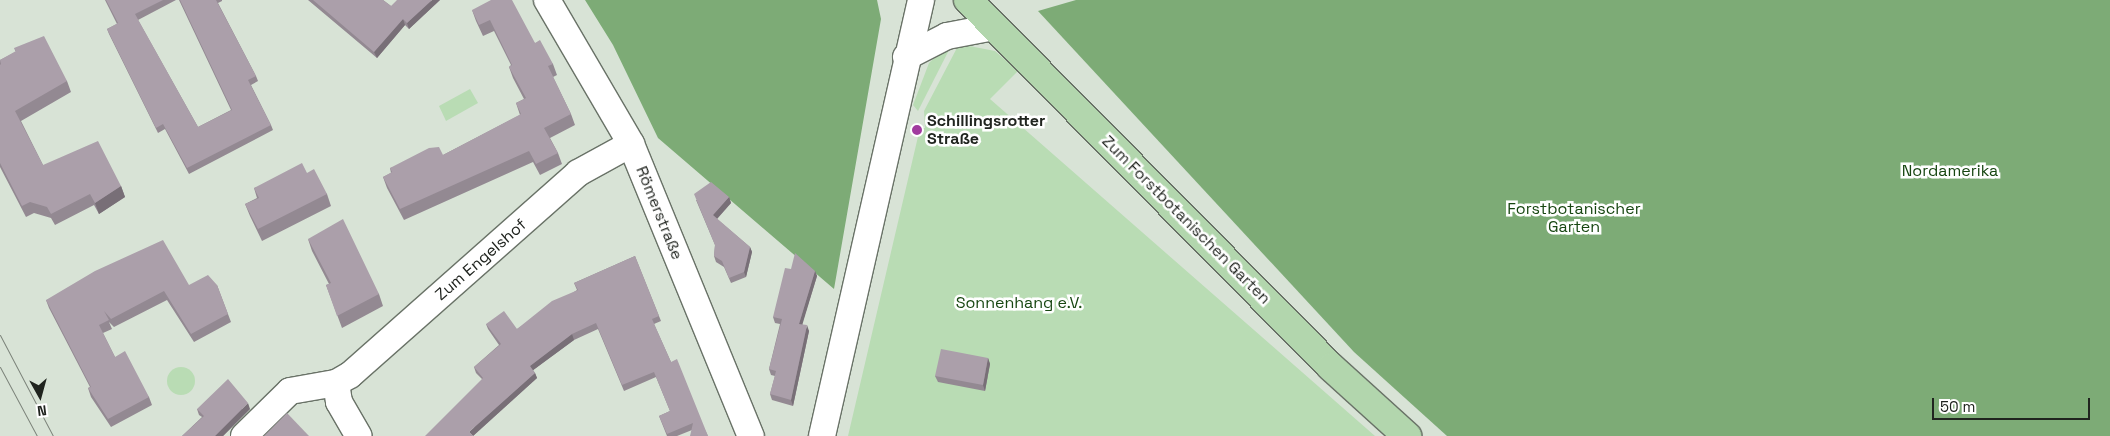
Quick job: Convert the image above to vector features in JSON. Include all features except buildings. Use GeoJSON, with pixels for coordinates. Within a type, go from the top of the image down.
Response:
{"type":"FeatureCollection","features":[{"type":"Feature","properties":{"kind":"main road","name":"Zum Forstbotanischen Garten"},"geometry":{"type":"LineString","coordinates":[[968,0],[1331,367],[1407,436]]}},
{"type":"Feature","properties":{"kind":"street","name":"Römerstraße"},"geometry":{"type":"LineString","coordinates":[[548,0],[631,144],[752,436]]}},
{"type":"Feature","properties":{"kind":"street"},"geometry":{"type":"LineString","coordinates":[[822,436],[906,57],[921,0]]}},
{"type":"Feature","properties":{"kind":"street"},"geometry":{"type":"LineString","coordinates":[[906,57],[947,36],[994,27]]}},
{"type":"Feature","properties":{"kind":"street","name":"Zum Engelshof"},"geometry":{"type":"LineString","coordinates":[[336,383],[578,173],[631,144]]}},
{"type":"Feature","properties":{"kind":"street"},"geometry":{"type":"LineString","coordinates":[[244,436],[290,391],[336,383],[339,402],[360,436]]}},
{"type":"Feature","properties":{"kind":"green space"},"geometry":{"type":"Polygon","coordinates":[[[585,0],[877,0],[881,19],[834,289],[658,138],[613,45],[585,0]]]}},
{"type":"Feature","properties":{"kind":"green space","name":"Forstbotanischer Garten"},"geometry":{"type":"Polygon","coordinates":[[[1076,0],[2110,0],[2110,436],[1447,436],[1354,352],[1038,11],[1076,0]]]}},
{"type":"Feature","properties":{"kind":"green space","name":"Sonnenhang e.V."},"geometry":{"type":"Polygon","coordinates":[[[959,44],[995,51],[1018,71],[990,99],[1375,436],[848,436],[920,128],[925,128],[924,111],[959,44]]]}},
{"type":"Feature","properties":{"kind":"green space"},"geometry":{"type":"Polygon","coordinates":[[[947,46],[949,50],[918,111],[913,105],[929,63],[947,46]]]}},
{"type":"Feature","properties":{"kind":"green space"},"geometry":{"type":"Polygon","coordinates":[[[470,89],[478,103],[446,121],[439,106],[470,89]]]}},
{"type":"Feature","properties":{"kind":"green space"},"geometry":{"type":"Polygon","coordinates":[[[181,367],[191,371],[195,381],[191,391],[181,395],[171,391],[167,381],[171,371],[181,367]]]}},
{"type":"Feature","properties":{"kind":"tram line"},"geometry":{"type":"LineString","coordinates":[[0,335],[53,436]]}},
{"type":"Feature","properties":{"kind":"tram line"},"geometry":{"type":"LineString","coordinates":[[0,367],[37,436]]}},
{"type":"Feature","properties":{"kind":"place","name":"Schillingsrotter Straße"},"geometry":{"type":"Point","coordinates":[917,130]}},
{"type":"Feature","properties":{"kind":"park label","name":"Nordamerika"},"geometry":{"type":"Point","coordinates":[1950,171]}}]}
